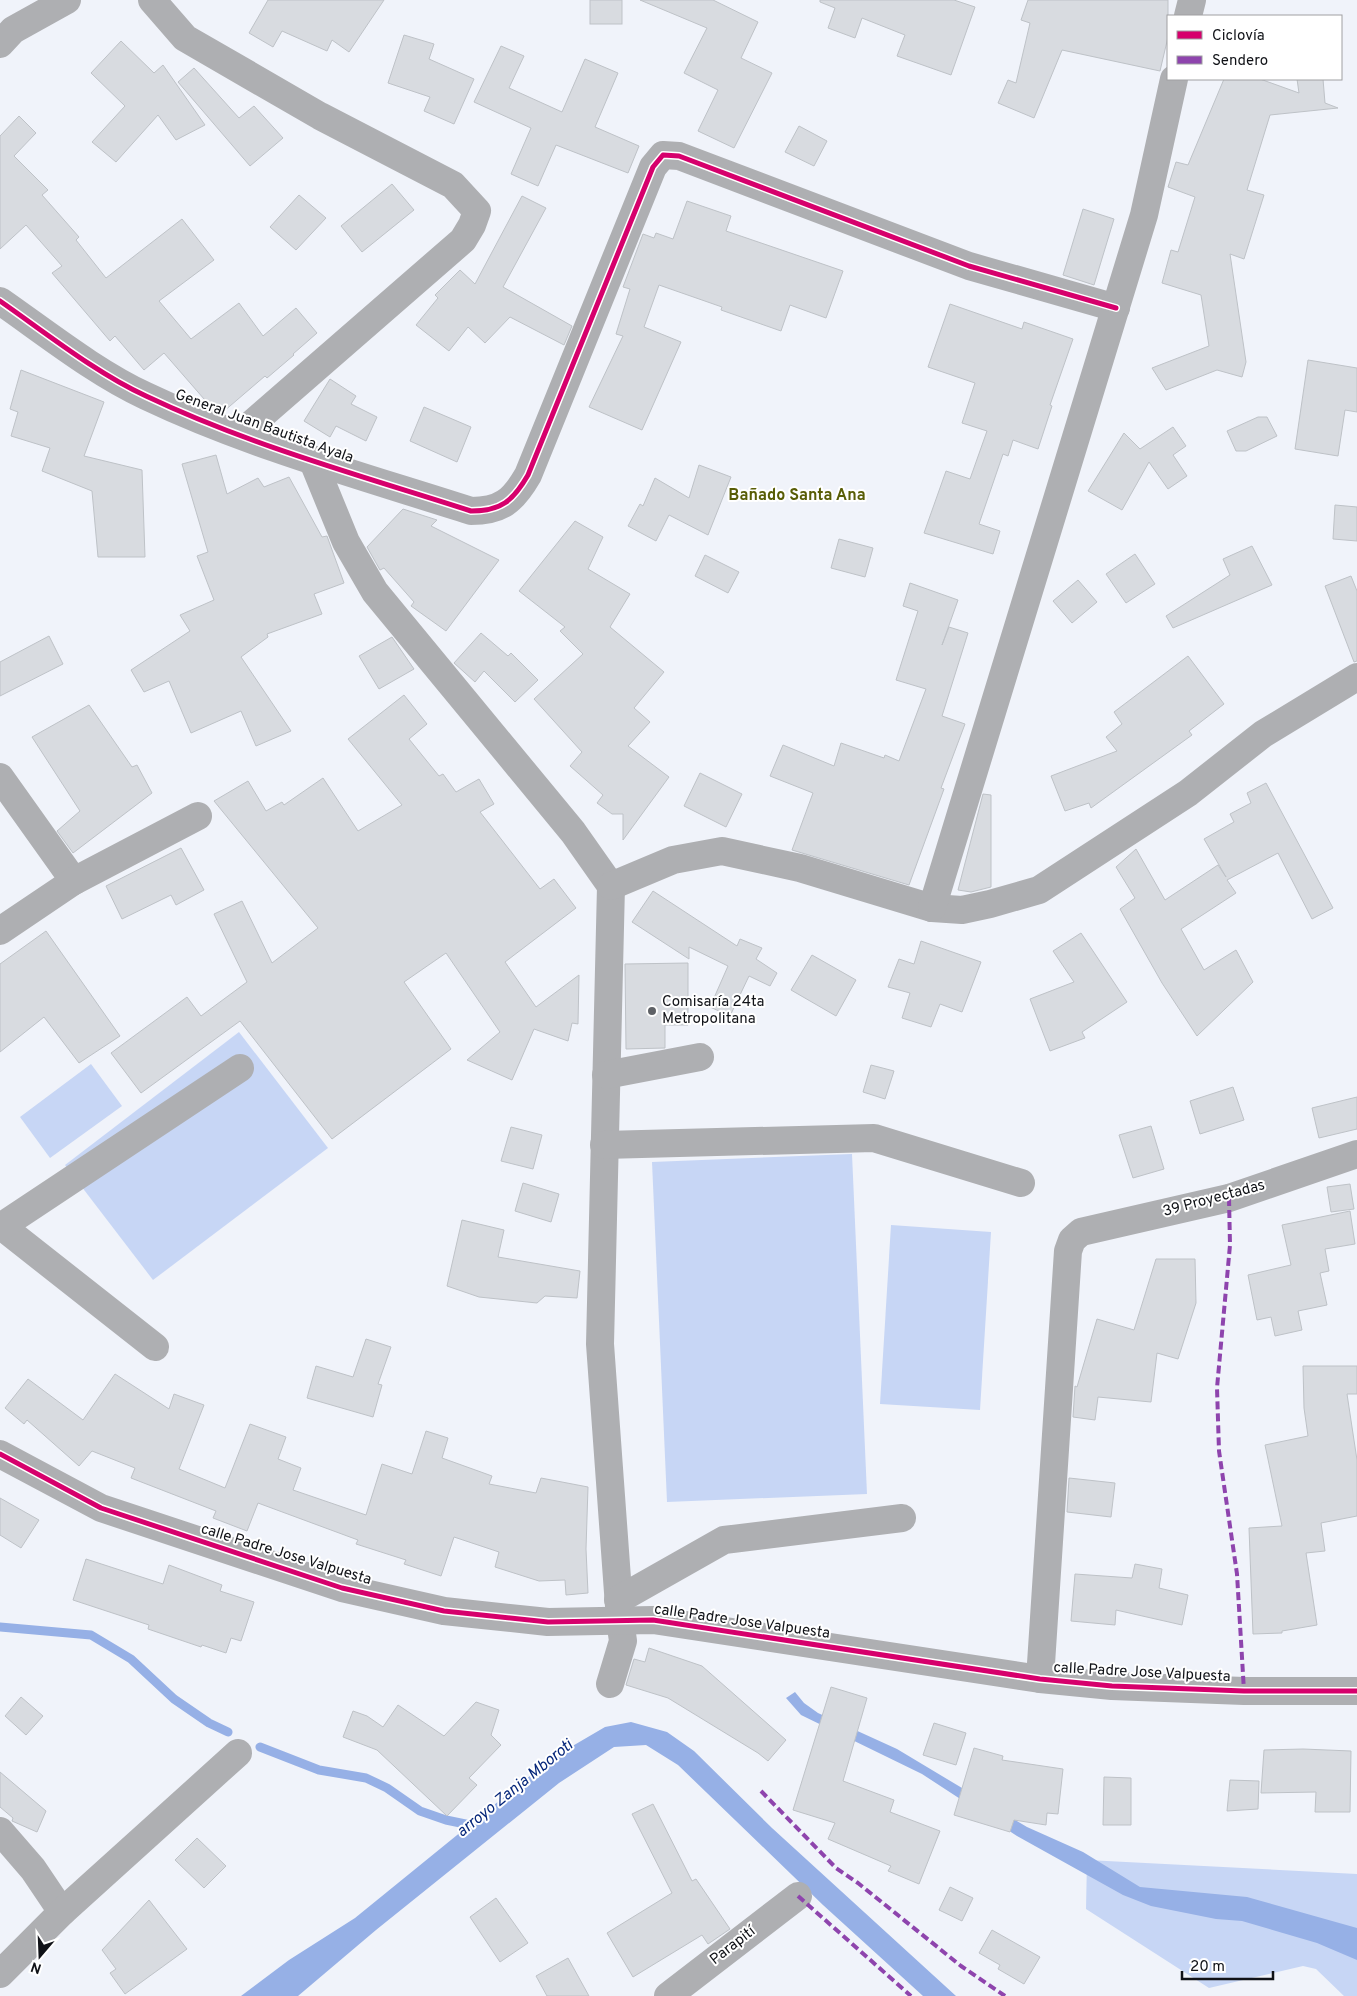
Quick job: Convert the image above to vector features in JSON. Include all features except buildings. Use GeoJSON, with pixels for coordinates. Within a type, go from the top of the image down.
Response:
{"type":"FeatureCollection","features":[{"type":"Feature","properties":{"kind":"street"},"geometry":{"type":"LineString","coordinates":[[0,44],[13,30],[67,0]]}},
{"type":"Feature","properties":{"kind":"street"},"geometry":{"type":"LineString","coordinates":[[152,0],[185,38],[320,116],[453,185],[477,210],[472,226],[463,240],[240,434]]}},
{"type":"Feature","properties":{"kind":"street"},"geometry":{"type":"LineString","coordinates":[[1188,15],[1192,0]]}},
{"type":"Feature","properties":{"kind":"street"},"geometry":{"type":"LineString","coordinates":[[932,908],[1144,216],[1174,80]]}},
{"type":"Feature","properties":{"kind":"street","name":"General Juan Bautista Ayala"},"geometry":{"type":"LineString","coordinates":[[0,301],[80,357],[145,396],[240,434],[471,511],[494,509],[503,506],[520,488],[528,475],[653,167],[663,156],[679,156],[969,266],[1116,308]]}},
{"type":"Feature","properties":{"kind":"street"},"geometry":{"type":"LineString","coordinates":[[312,459],[346,542],[375,592],[573,832],[611,886],[600,1344],[619,1610],[623,1641],[610,1684]]}},
{"type":"Feature","properties":{"kind":"street"},"geometry":{"type":"LineString","coordinates":[[611,886],[673,860],[722,852],[800,868],[932,908],[962,910],[1039,890],[1188,793],[1263,734],[1357,677]]}},
{"type":"Feature","properties":{"kind":"street"},"geometry":{"type":"LineString","coordinates":[[0,777],[74,881]]}},
{"type":"Feature","properties":{"kind":"street"},"geometry":{"type":"LineString","coordinates":[[0,931],[74,881],[198,816]]}},
{"type":"Feature","properties":{"kind":"street"},"geometry":{"type":"LineString","coordinates":[[606,1075],[700,1057]]}},
{"type":"Feature","properties":{"kind":"street"},"geometry":{"type":"LineString","coordinates":[[154,1347],[1,1226],[240,1068]]}},
{"type":"Feature","properties":{"kind":"street"},"geometry":{"type":"LineString","coordinates":[[604,1145],[874,1138],[1021,1183]]}},
{"type":"Feature","properties":{"kind":"street","name":"39 Proyectadas"},"geometry":{"type":"LineString","coordinates":[[1040,1679],[1067,1260],[1072,1240],[1081,1232],[1229,1198],[1357,1154]]}},
{"type":"Feature","properties":{"kind":"street","name":"calle Padre Jose Valpuesta"},"geometry":{"type":"LineString","coordinates":[[0,1454],[101,1508],[342,1588],[453,1612],[548,1622],[619,1610],[653,1620],[1040,1679],[1112,1686],[1244,1691],[1357,1691]]}},
{"type":"Feature","properties":{"kind":"street"},"geometry":{"type":"LineString","coordinates":[[619,1610],[724,1540],[902,1518]]}},
{"type":"Feature","properties":{"kind":"street"},"geometry":{"type":"LineString","coordinates":[[0,1974],[62,1912],[238,1753]]}},
{"type":"Feature","properties":{"kind":"street"},"geometry":{"type":"LineString","coordinates":[[0,1831],[33,1869],[62,1912]]}},
{"type":"Feature","properties":{"kind":"street","name":"Parapití"},"geometry":{"type":"LineString","coordinates":[[668,1996],[798,1896]]}},
{"type":"Feature","properties":{"kind":"shaded area"},"geometry":{"type":"Polygon","coordinates":[[[239,1032],[328,1148],[153,1280],[65,1165],[239,1032]]]}},
{"type":"Feature","properties":{"kind":"shaded area"},"geometry":{"type":"Polygon","coordinates":[[[91,1064],[122,1106],[50,1158],[20,1117],[91,1064]]]}},
{"type":"Feature","properties":{"kind":"shaded area"},"geometry":{"type":"Polygon","coordinates":[[[852,1154],[867,1494],[667,1502],[652,1162],[852,1154]]]}},
{"type":"Feature","properties":{"kind":"shaded area"},"geometry":{"type":"Polygon","coordinates":[[[891,1225],[991,1232],[980,1410],[880,1404],[891,1225]]]}},
{"type":"Feature","properties":{"kind":"shaded area"},"geometry":{"type":"Polygon","coordinates":[[[1087,1860],[1357,1874],[1357,1996],[1344,1996],[1316,1969],[1303,1966],[1209,1988],[1086,1909],[1087,1860]]]}},
{"type":"Feature","properties":{"kind":"water"},"geometry":{"type":"Polygon","coordinates":[[[795,1692],[804,1703],[818,1713],[897,1749],[1027,1827],[1083,1852],[1140,1887],[1247,1897],[1357,1928],[1357,1960],[1317,1943],[1242,1921],[1216,1919],[1151,1906],[1123,1895],[1017,1836],[922,1774],[801,1715],[786,1698],[795,1692]]]}},
{"type":"Feature","properties":{"kind":"water","name":"arroyo Zanja Mboroti"},"geometry":{"type":"Polygon","coordinates":[[[631,1722],[667,1732],[694,1751],[772,1828],[956,1996],[923,1996],[823,1905],[678,1765],[646,1745],[614,1747],[559,1783],[376,1930],[298,1996],[241,1996],[289,1960],[355,1918],[552,1758],[605,1727],[631,1722]]]}},
{"type":"Feature","properties":{"kind":"waterway"},"geometry":{"type":"LineString","coordinates":[[0,1627],[91,1635],[131,1659],[174,1699],[209,1723],[228,1732]]}},
{"type":"Feature","properties":{"kind":"waterway","name":"arroyo Zanja Mboroti"},"geometry":{"type":"LineString","coordinates":[[260,1747],[319,1770],[366,1778],[387,1788],[420,1811],[446,1820],[480,1827]]}},
{"type":"Feature","properties":{"kind":"marked path"},"geometry":{"type":"LineString","coordinates":[[1229,1198],[1230,1245],[1217,1388],[1219,1451],[1237,1574],[1244,1691]]}},
{"type":"Feature","properties":{"kind":"marked path"},"geometry":{"type":"LineString","coordinates":[[761,1791],[836,1868],[858,1883],[961,1966],[1005,1996]]}},
{"type":"Feature","properties":{"kind":"marked path"},"geometry":{"type":"LineString","coordinates":[[798,1896],[911,1996]]}},
{"type":"Feature","properties":{"kind":"cycle path"},"geometry":{"type":"LineString","coordinates":[[0,301],[72,352],[127,387],[185,414],[306,459],[471,511],[490,509],[505,503],[517,492],[528,475],[653,167],[663,155],[679,156],[969,266],[1116,308]]}},
{"type":"Feature","properties":{"kind":"cycle path"},"geometry":{"type":"LineString","coordinates":[[0,1454],[101,1508],[342,1588],[444,1611],[548,1622],[653,1620],[1040,1679],[1112,1686],[1244,1691],[1357,1691]]}},
{"type":"Feature","properties":{"kind":"place","name":"Comisaría 24ta Metropolitana"},"geometry":{"type":"Point","coordinates":[652,1011]}},
{"type":"Feature","properties":{"kind":"district","name":"Bañado Santa Ana"},"geometry":{"type":"Point","coordinates":[797,496]}}]}
